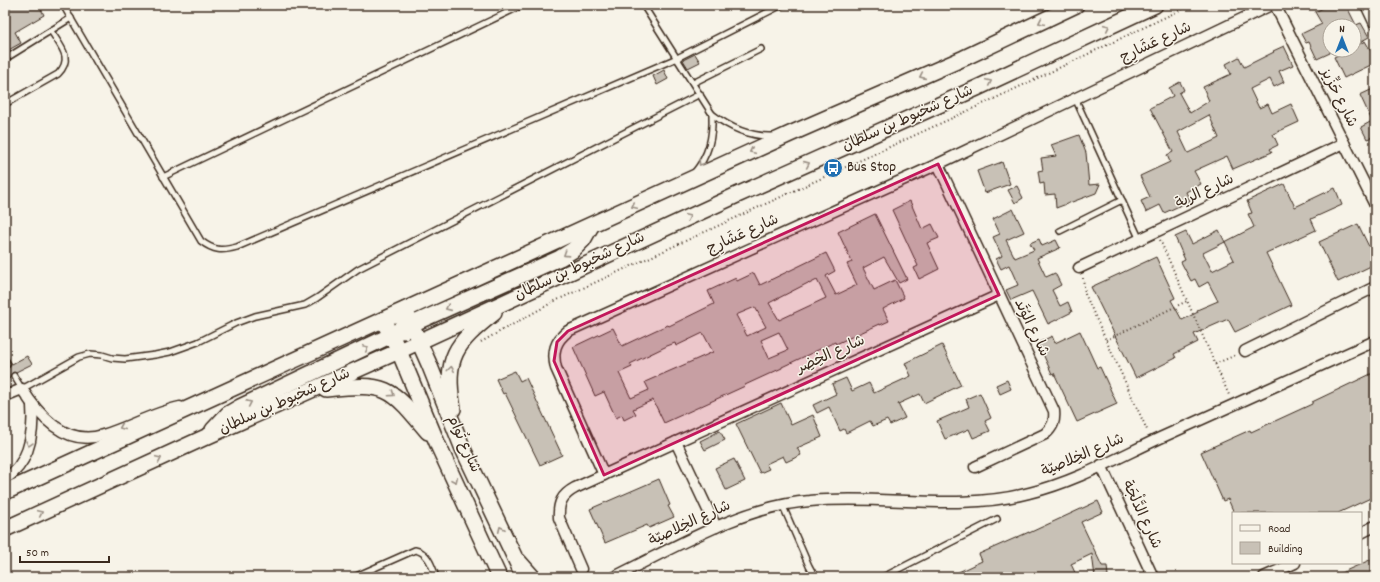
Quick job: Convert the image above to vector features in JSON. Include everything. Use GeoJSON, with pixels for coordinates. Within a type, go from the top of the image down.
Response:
{"type":"FeatureCollection","features":[{"type":"Feature","properties":{"kind":"main road"},"geometry":{"type":"LineString","coordinates":[[5,492],[790,134],[964,58],[1076,5]]}},
{"type":"Feature","properties":{"kind":"main road","name":"شارع شخبوط بن سلطان"},"geometry":{"type":"LineString","coordinates":[[5,529],[399,351],[744,191],[977,88],[1155,5]]}},
{"type":"Feature","properties":{"kind":"main road"},"geometry":{"type":"LineString","coordinates":[[399,351],[401,337],[410,325],[560,258],[573,250],[583,240],[591,226]]}},
{"type":"Feature","properties":{"kind":"main road"},"geometry":{"type":"LineString","coordinates":[[463,449],[451,399],[451,370],[453,357],[458,346],[467,335],[513,298]]}},
{"type":"Feature","properties":{"kind":"main road"},"geometry":{"type":"LineString","coordinates":[[208,436],[217,424],[228,414],[240,407],[398,332],[403,326],[405,318],[404,310]]}},
{"type":"Feature","properties":{"kind":"main road","name":"شارع تُوام"},"geometry":{"type":"LineString","coordinates":[[404,310],[429,364],[463,449],[524,577]]}},
{"type":"Feature","properties":{"kind":"main road","name":"شارع تُوام"},"geometry":{"type":"LineString","coordinates":[[383,320],[399,351],[438,445],[499,577]]}},
{"type":"Feature","properties":{"kind":"main road"},"geometry":{"type":"LineString","coordinates":[[416,393],[417,387],[422,383],[431,386],[454,437],[463,449]]}},
{"type":"Feature","properties":{"kind":"main road"},"geometry":{"type":"LineString","coordinates":[[313,390],[358,386],[378,387],[385,390],[395,396],[408,408],[438,445]]}},
{"type":"Feature","properties":{"kind":"street","name":"شارع عَشَارِج"},"geometry":{"type":"LineString","coordinates":[[604,475],[556,368],[554,349],[562,336],[574,328],[938,164],[1271,5]]}},
{"type":"Feature","properties":{"kind":"street","name":"شارع حَزِّيز"},"geometry":{"type":"LineString","coordinates":[[1275,5],[1375,205]]}},
{"type":"Feature","properties":{"kind":"street"},"geometry":{"type":"LineString","coordinates":[[1366,5],[1375,24]]}},
{"type":"Feature","properties":{"kind":"street","name":"شارع الرية"},"geometry":{"type":"LineString","coordinates":[[1082,267],[1344,143]]}},
{"type":"Feature","properties":{"kind":"street","name":"شارع الوُتَد"},"geometry":{"type":"LineString","coordinates":[[938,164],[1051,405],[1054,417],[1050,430],[1046,434],[975,467]]}},
{"type":"Feature","properties":{"kind":"street"},"geometry":{"type":"LineString","coordinates":[[1245,351],[1375,286]]}},
{"type":"Feature","properties":{"kind":"street","name":"شارع الخِضِر"},"geometry":{"type":"LineString","coordinates":[[581,568],[559,518],[558,508],[561,500],[567,492],[999,295]]}},
{"type":"Feature","properties":{"kind":"street","name":"شارع الخِلاصيّة"},"geometry":{"type":"LineString","coordinates":[[614,577],[716,527],[757,511],[782,504],[837,500],[951,502],[990,500],[1047,488],[1375,341]]}},
{"type":"Feature","properties":{"kind":"street"},"geometry":{"type":"LineString","coordinates":[[5,396],[22,389],[39,414],[57,428],[79,437],[102,436],[164,411],[199,404]]}},
{"type":"Feature","properties":{"kind":"street"},"geometry":{"type":"LineString","coordinates":[[5,479],[20,465],[27,451],[33,421],[32,405]]}},
{"type":"Feature","properties":{"kind":"street"},"geometry":{"type":"LineString","coordinates":[[676,442],[716,527]]}},
{"type":"Feature","properties":{"kind":"street","name":"شارع الدَّلْجَة"},"geometry":{"type":"LineString","coordinates":[[1101,465],[1153,577]]}},
{"type":"Feature","properties":{"kind":"street"},"geometry":{"type":"LineString","coordinates":[[1362,532],[1375,526]]}},
{"type":"Feature","properties":{"kind":"street"},"geometry":{"type":"LineString","coordinates":[[512,551],[536,577]]}},
{"type":"Feature","properties":{"kind":"street"},"geometry":{"type":"LineString","coordinates":[[1264,577],[1293,564]]}},
{"type":"Feature","properties":{"kind":"lane"},"geometry":{"type":"LineString","coordinates":[[63,5],[201,241],[208,247],[217,250],[237,247],[677,58],[782,5]]}},
{"type":"Feature","properties":{"kind":"lane"},"geometry":{"type":"LineString","coordinates":[[163,177],[523,5]]}},
{"type":"Feature","properties":{"kind":"lane"},"geometry":{"type":"LineString","coordinates":[[643,5],[712,114],[729,126],[748,133],[769,136],[790,134]]}},
{"type":"Feature","properties":{"kind":"lane"},"geometry":{"type":"LineString","coordinates":[[5,59],[71,18]]}},
{"type":"Feature","properties":{"kind":"lane"},"geometry":{"type":"LineString","coordinates":[[5,104],[58,74],[62,70],[65,65],[66,54],[51,31]]}},
{"type":"Feature","properties":{"kind":"lane"},"geometry":{"type":"LineString","coordinates":[[693,83],[761,49]]}},
{"type":"Feature","properties":{"kind":"lane"},"geometry":{"type":"LineString","coordinates":[[14,376],[22,389],[79,357],[90,354],[125,359],[170,352],[198,342],[236,323],[255,316],[305,305],[358,269],[700,94]]}},
{"type":"Feature","properties":{"kind":"lane"},"geometry":{"type":"LineString","coordinates":[[1075,98],[1140,240]]}},
{"type":"Feature","properties":{"kind":"lane"},"geometry":{"type":"LineString","coordinates":[[686,182],[701,164],[706,155],[712,135],[712,114]]}},
{"type":"Feature","properties":{"kind":"lane"},"geometry":{"type":"LineString","coordinates":[[1060,231],[1122,200]]}},
{"type":"Feature","properties":{"kind":"lane"},"geometry":{"type":"LineString","coordinates":[[782,504],[815,577]]}},
{"type":"Feature","properties":{"kind":"lane"},"geometry":{"type":"LineString","coordinates":[[883,577],[997,519]]}},
{"type":"Feature","properties":{"kind":"lane"},"geometry":{"type":"LineString","coordinates":[[354,577],[415,550],[420,551],[428,558],[436,577]]}},
{"type":"Feature","properties":{"kind":"path"},"geometry":{"type":"LineString","coordinates":[[477,345],[555,301],[1007,92],[1191,5]]}},
{"type":"Feature","properties":{"kind":"path"},"geometry":{"type":"LineString","coordinates":[[1156,232],[1234,405]]}},
{"type":"Feature","properties":{"kind":"path"},"geometry":{"type":"LineString","coordinates":[[1082,267],[1084,289],[1152,442]]}},
{"type":"Feature","properties":{"kind":"path"},"geometry":{"type":"LineString","coordinates":[[1106,340],[1187,302]]}},
{"type":"Feature","properties":{"kind":"path"},"geometry":{"type":"LineString","coordinates":[[1216,364],[1245,351]]}},
{"type":"Feature","properties":{"kind":"highlighted area"},"geometry":{"type":"Polygon","coordinates":[[[938,164],[999,295],[604,475],[554,361],[557,342],[568,331],[938,164]]]}},
{"type":"Feature","properties":{"kind":"building"},"geometry":{"type":"Polygon","coordinates":[[[5,5],[39,5],[44,15],[15,32],[21,43],[5,52],[5,5]]]}},
{"type":"Feature","properties":{"kind":"building"},"geometry":{"type":"Polygon","coordinates":[[[1329,5],[1346,5],[1352,18],[1322,18],[1322,24],[1315,12],[1329,5]]]}},
{"type":"Feature","properties":{"kind":"building"},"geometry":{"type":"Polygon","coordinates":[[[1322,24],[1322,57],[1317,59],[1309,42],[1306,43],[1301,34],[1322,24]]]}},
{"type":"Feature","properties":{"kind":"building"},"geometry":{"type":"Polygon","coordinates":[[[1362,25],[1369,37],[1362,41],[1362,25]]]}},
{"type":"Feature","properties":{"kind":"building"},"geometry":{"type":"Polygon","coordinates":[[[1365,41],[1375,58],[1375,63],[1344,78],[1334,58],[1362,58],[1362,43],[1365,41]]]}},
{"type":"Feature","properties":{"kind":"building"},"geometry":{"type":"Polygon","coordinates":[[[1284,46],[1293,65],[1279,71],[1284,82],[1274,87],[1270,79],[1250,89],[1259,108],[1268,104],[1272,113],[1291,104],[1299,122],[1273,134],[1278,145],[1270,149],[1272,152],[1233,169],[1227,156],[1194,171],[1201,184],[1186,192],[1190,201],[1164,213],[1160,205],[1146,212],[1141,201],[1150,197],[1140,176],[1170,162],[1167,155],[1173,152],[1150,108],[1173,96],[1169,88],[1180,82],[1184,90],[1179,93],[1190,113],[1209,101],[1203,87],[1231,74],[1226,64],[1239,57],[1244,67],[1274,52],[1273,51],[1284,46]],[[1209,115],[1178,132],[1188,153],[1219,138],[1209,115]]]}},
{"type":"Feature","properties":{"kind":"building"},"geometry":{"type":"Polygon","coordinates":[[[695,54],[700,62],[688,68],[683,60],[695,54]]]}},
{"type":"Feature","properties":{"kind":"building"},"geometry":{"type":"Polygon","coordinates":[[[664,70],[668,79],[657,85],[653,76],[664,70]]]}},
{"type":"Feature","properties":{"kind":"building"},"geometry":{"type":"Polygon","coordinates":[[[1375,88],[1375,136],[1367,139],[1361,127],[1372,121],[1360,95],[1375,88]]]}},
{"type":"Feature","properties":{"kind":"building"},"geometry":{"type":"Polygon","coordinates":[[[1079,135],[1086,153],[1089,185],[1100,184],[1096,193],[1056,208],[1055,194],[1045,195],[1044,183],[1040,184],[1038,171],[1043,170],[1041,158],[1056,156],[1051,145],[1079,135]]]}},
{"type":"Feature","properties":{"kind":"building"},"geometry":{"type":"Polygon","coordinates":[[[1002,162],[1010,184],[985,193],[977,171],[1002,162]]]}},
{"type":"Feature","properties":{"kind":"building"},"geometry":{"type":"Polygon","coordinates":[[[1284,184],[1295,207],[1335,188],[1342,205],[1311,219],[1316,230],[1266,253],[1291,305],[1235,332],[1228,319],[1194,334],[1198,342],[1174,354],[1176,358],[1136,378],[1091,287],[1156,257],[1175,298],[1171,300],[1182,320],[1198,312],[1197,310],[1218,301],[1208,282],[1199,287],[1195,279],[1191,281],[1181,262],[1185,260],[1175,237],[1186,232],[1192,244],[1219,230],[1225,242],[1254,227],[1248,214],[1252,213],[1247,201],[1284,184]],[[1225,242],[1203,253],[1212,271],[1234,260],[1225,242]]]}},
{"type":"Feature","properties":{"kind":"building"},"geometry":{"type":"Polygon","coordinates":[[[1017,186],[1023,198],[1015,203],[1008,190],[1017,186]]]}},
{"type":"Feature","properties":{"kind":"building"},"geometry":{"type":"Polygon","coordinates":[[[910,201],[922,229],[932,224],[939,238],[927,243],[939,269],[919,279],[914,268],[918,266],[892,210],[910,201]]]}},
{"type":"Feature","properties":{"kind":"building"},"geometry":{"type":"Polygon","coordinates":[[[1013,209],[1024,232],[1006,240],[1015,258],[1034,250],[1030,243],[1039,239],[1042,246],[1056,240],[1060,248],[1037,258],[1046,277],[1055,273],[1061,285],[1052,290],[1060,306],[1068,302],[1072,312],[1048,324],[1032,291],[1011,300],[1006,290],[1018,285],[1009,265],[1001,269],[996,259],[1002,256],[993,237],[1000,234],[993,219],[1013,209]]]}},
{"type":"Feature","properties":{"kind":"building"},"geometry":{"type":"Polygon","coordinates":[[[875,214],[907,279],[899,283],[884,257],[863,268],[874,290],[895,280],[904,298],[883,309],[889,321],[836,344],[835,342],[745,386],[664,423],[653,400],[633,409],[636,414],[624,420],[622,415],[616,418],[604,392],[595,396],[573,347],[613,328],[622,346],[656,330],[668,325],[669,326],[714,304],[708,291],[736,278],[737,281],[754,273],[760,285],[826,253],[835,271],[826,276],[836,295],[857,285],[847,264],[852,262],[838,232],[875,214]],[[817,280],[809,284],[808,283],[769,303],[779,320],[826,298],[817,280]],[[755,307],[736,315],[747,336],[766,327],[755,307]],[[779,332],[761,340],[769,358],[788,350],[779,332]],[[703,333],[676,346],[675,343],[667,346],[630,364],[632,367],[619,373],[631,398],[649,390],[645,382],[713,352],[703,333]]]}},
{"type":"Feature","properties":{"kind":"building"},"geometry":{"type":"Polygon","coordinates":[[[1358,224],[1375,259],[1375,264],[1338,282],[1319,242],[1358,224]]]}},
{"type":"Feature","properties":{"kind":"building"},"geometry":{"type":"Polygon","coordinates":[[[1080,331],[1097,368],[1100,367],[1117,404],[1077,422],[1038,343],[1052,336],[1055,343],[1080,331]]]}},
{"type":"Feature","properties":{"kind":"building"},"geometry":{"type":"Polygon","coordinates":[[[942,345],[961,385],[924,403],[920,394],[898,404],[905,418],[890,425],[887,420],[873,426],[870,421],[846,433],[844,429],[840,431],[829,407],[817,413],[813,405],[836,394],[832,384],[846,378],[852,391],[869,383],[874,393],[911,376],[905,363],[942,345]]]}},
{"type":"Feature","properties":{"kind":"building"},"geometry":{"type":"Polygon","coordinates":[[[27,356],[32,364],[16,372],[17,374],[14,372],[12,373],[10,378],[5,381],[5,367],[9,368],[11,365],[9,359],[12,364],[27,356]]]}},
{"type":"Feature","properties":{"kind":"building"},"geometry":{"type":"Polygon","coordinates":[[[515,371],[520,381],[526,378],[562,455],[540,465],[505,393],[503,394],[496,379],[515,371]]]}},
{"type":"Feature","properties":{"kind":"building"},"geometry":{"type":"Polygon","coordinates":[[[1375,372],[1375,496],[1340,512],[1234,512],[1228,499],[1223,501],[1201,452],[1250,430],[1251,432],[1312,404],[1312,402],[1375,372]]]}},
{"type":"Feature","properties":{"kind":"building"},"geometry":{"type":"Polygon","coordinates":[[[1007,380],[1011,389],[1000,394],[996,385],[1007,380]]]}},
{"type":"Feature","properties":{"kind":"building"},"geometry":{"type":"Polygon","coordinates":[[[980,393],[991,418],[985,421],[990,431],[973,438],[969,429],[945,439],[937,421],[969,407],[966,399],[980,393]]]}},
{"type":"Feature","properties":{"kind":"building"},"geometry":{"type":"Polygon","coordinates":[[[781,403],[791,425],[813,415],[822,437],[797,448],[801,455],[786,462],[783,456],[766,464],[769,469],[760,473],[736,424],[781,403]]]}},
{"type":"Feature","properties":{"kind":"building"},"geometry":{"type":"Polygon","coordinates":[[[720,431],[725,440],[705,450],[700,441],[720,431]]]}},
{"type":"Feature","properties":{"kind":"building"},"geometry":{"type":"Polygon","coordinates":[[[734,459],[745,481],[726,490],[715,468],[734,459]]]}},
{"type":"Feature","properties":{"kind":"building"},"geometry":{"type":"Polygon","coordinates":[[[659,479],[670,505],[668,506],[674,517],[649,528],[647,525],[605,543],[590,509],[659,479]]]}},
{"type":"Feature","properties":{"kind":"building"},"geometry":{"type":"Polygon","coordinates":[[[1098,501],[1103,512],[1081,522],[1102,566],[1107,566],[1108,576],[1095,577],[1092,554],[1071,564],[1077,577],[948,577],[982,561],[979,554],[1098,501]]]}},
{"type":"Feature","properties":{"kind":"building"},"geometry":{"type":"Polygon","coordinates":[[[1372,559],[1375,565],[1375,577],[1332,577],[1362,564],[1372,559]]]}},
{"type":"Feature","properties":{"kind":"place","name":"Bus Stop"},"geometry":{"type":"Point","coordinates":[833,168]}}]}
